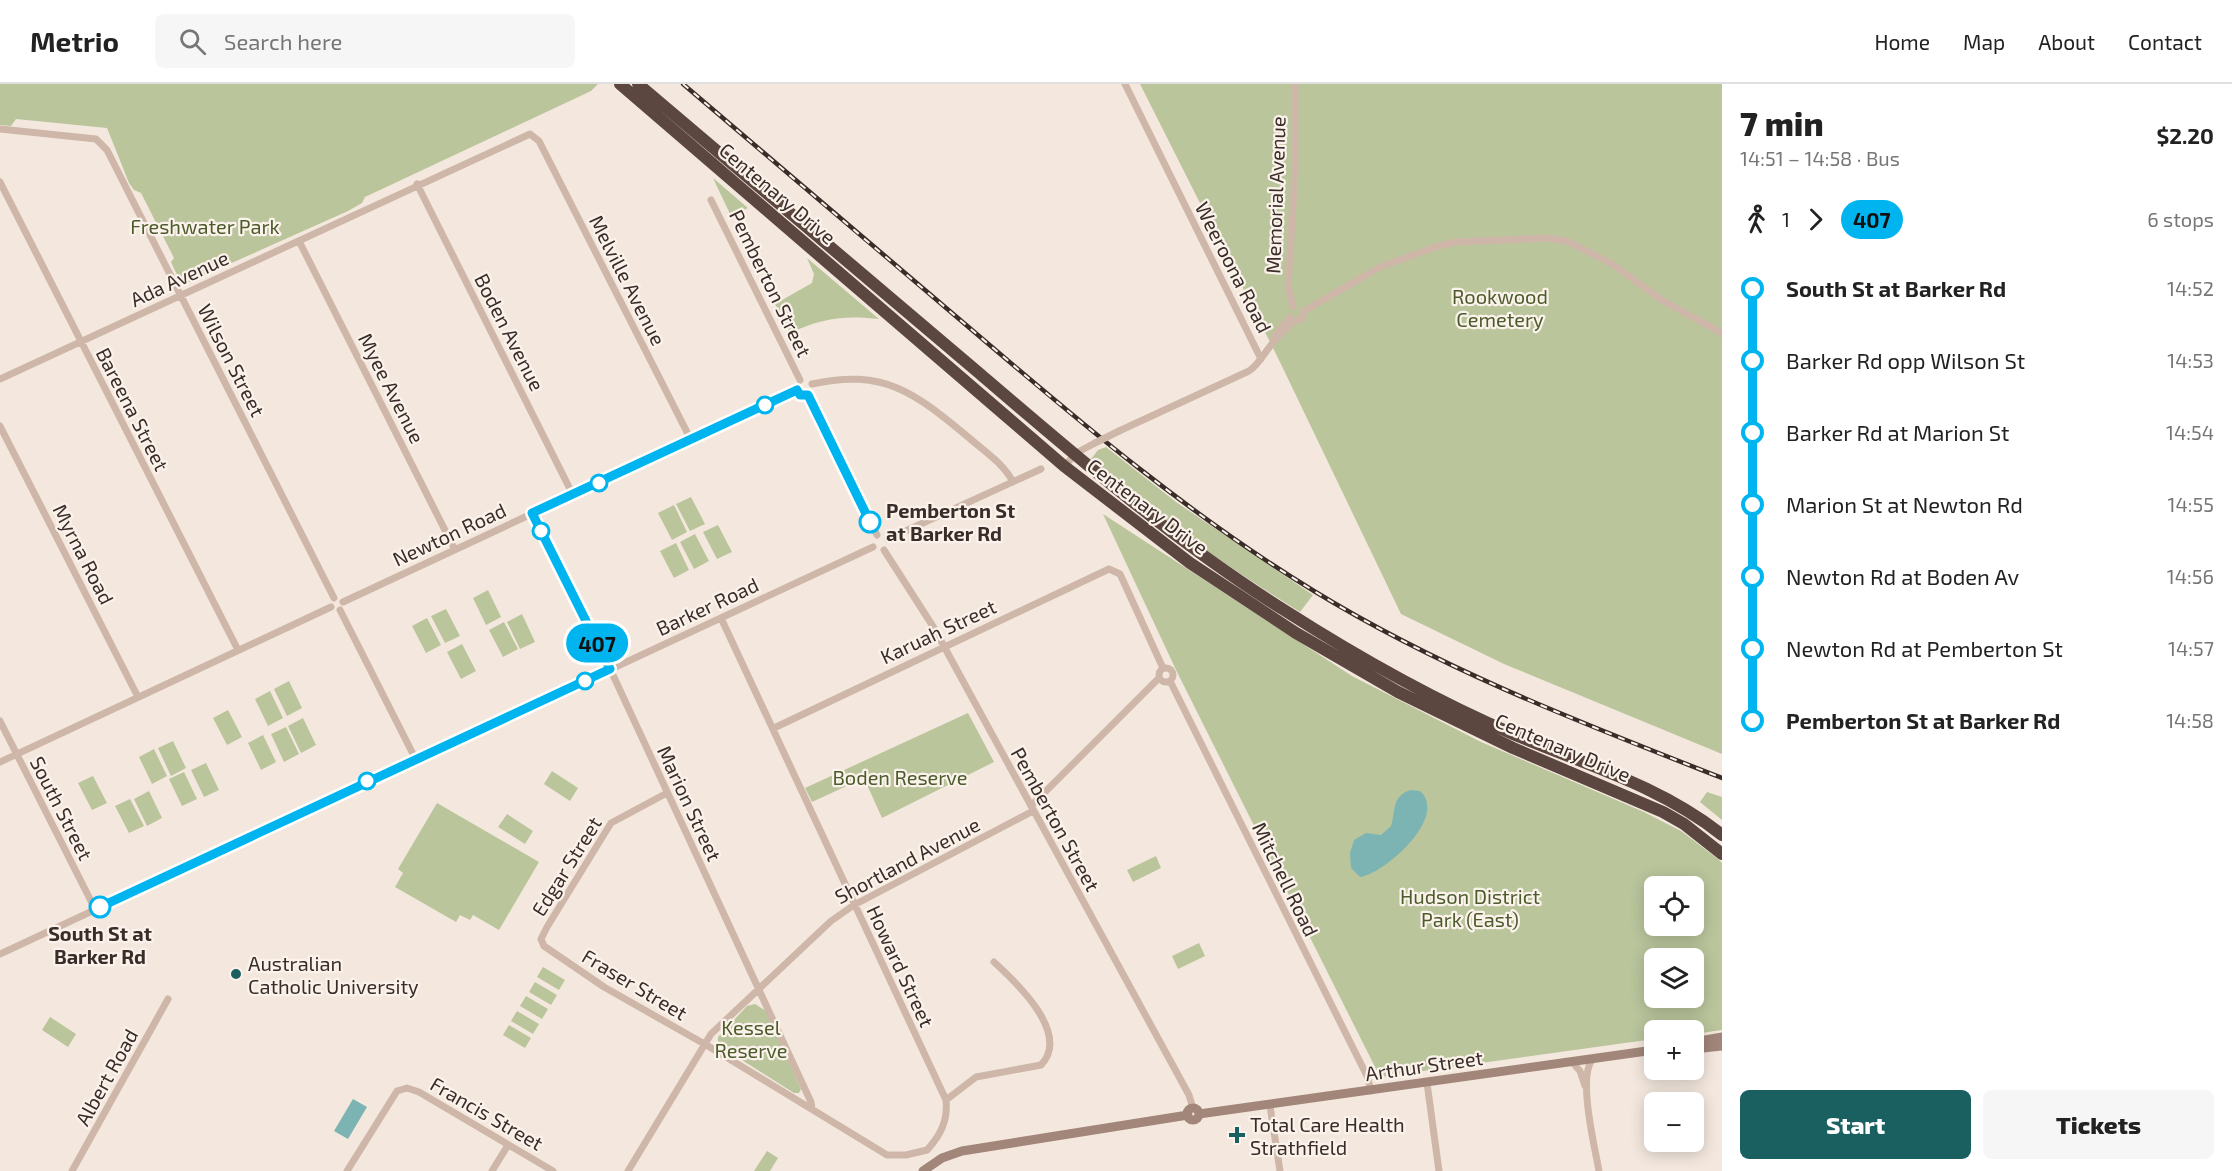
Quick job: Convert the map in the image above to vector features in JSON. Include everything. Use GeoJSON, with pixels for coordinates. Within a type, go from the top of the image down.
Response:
{"type":"FeatureCollection","features":[{"type":"Feature","properties":{"kind":"highway","name":"Centenary Drive"},"geometry":{"type":"LineString","coordinates":[[620,84],[1064,466],[1199,569],[1342,661],[1454,721],[1663,812],[1684,824],[1722,854]]}},
{"type":"Feature","properties":{"kind":"highway","name":"Centenary Drive"},"geometry":{"type":"LineString","coordinates":[[638,84],[1074,455],[1200,554],[1335,641],[1447,702],[1510,733],[1609,771],[1672,801],[1722,835]]}},
{"type":"Feature","properties":{"kind":"main road"},"geometry":{"type":"LineString","coordinates":[[1704,1040],[1722,1037]]}},
{"type":"Feature","properties":{"kind":"main road"},"geometry":{"type":"LineString","coordinates":[[1704,1048],[1722,1046]]}},
{"type":"Feature","properties":{"kind":"main road","name":"Arthur Street"},"geometry":{"type":"LineString","coordinates":[[923,1171],[942,1158],[962,1151],[1193,1112],[1270,1106],[1644,1051]]}},
{"type":"Feature","properties":{"kind":"street","name":"Weeroona Road"},"geometry":{"type":"LineString","coordinates":[[1064,466],[1074,455],[1095,443],[1249,371],[1261,359],[1125,84]]}},
{"type":"Feature","properties":{"kind":"street","name":"Memorial Avenue"},"geometry":{"type":"LineString","coordinates":[[1293,307],[1288,287],[1294,170],[1295,84]]}},
{"type":"Feature","properties":{"kind":"street","name":"Wilson Street"},"geometry":{"type":"LineString","coordinates":[[0,129],[96,139],[112,158],[334,598]]}},
{"type":"Feature","properties":{"kind":"street","name":"Ada Avenue"},"geometry":{"type":"LineString","coordinates":[[0,379],[524,135],[535,136]]}},
{"type":"Feature","properties":{"kind":"street","name":"Melville Avenue"},"geometry":{"type":"LineString","coordinates":[[535,136],[691,440]]}},
{"type":"Feature","properties":{"kind":"street","name":"Bareena Street"},"geometry":{"type":"LineString","coordinates":[[0,182],[238,650]]}},
{"type":"Feature","properties":{"kind":"street","name":"Boden Avenue"},"geometry":{"type":"LineString","coordinates":[[417,184],[573,495]]}},
{"type":"Feature","properties":{"kind":"street","name":"Pemberton Street"},"geometry":{"type":"LineString","coordinates":[[711,200],[800,380]]}},
{"type":"Feature","properties":{"kind":"street"},"geometry":{"type":"LineString","coordinates":[[1261,359],[1275,335],[1292,319],[1302,319],[1304,311],[1380,267],[1438,246],[1456,242],[1546,238],[1567,241],[1612,264],[1665,302],[1722,333]]}},
{"type":"Feature","properties":{"kind":"street","name":"Myee Avenue"},"geometry":{"type":"LineString","coordinates":[[299,241],[455,550]]}},
{"type":"Feature","properties":{"kind":"street"},"geometry":{"type":"LineString","coordinates":[[1292,319],[1289,312],[1293,307],[1299,306],[1304,311]]}},
{"type":"Feature","properties":{"kind":"street"},"geometry":{"type":"LineString","coordinates":[[812,384],[856,377],[882,381],[905,389],[927,403],[1000,464],[1013,482]]}},
{"type":"Feature","properties":{"kind":"street"},"geometry":{"type":"LineString","coordinates":[[800,380],[808,380],[812,384],[812,391],[808,395],[800,395],[797,390],[800,380]]}},
{"type":"Feature","properties":{"kind":"street","name":"Newton Road"},"geometry":{"type":"LineString","coordinates":[[343,602],[797,390]]}},
{"type":"Feature","properties":{"kind":"street"},"geometry":{"type":"LineString","coordinates":[[808,395],[877,535]]}},
{"type":"Feature","properties":{"kind":"street","name":"Myrna Road"},"geometry":{"type":"LineString","coordinates":[[0,426],[138,697]]}},
{"type":"Feature","properties":{"kind":"street"},"geometry":{"type":"LineString","coordinates":[[888,539],[1041,470]]}},
{"type":"Feature","properties":{"kind":"street","name":"Marion Street"},"geometry":{"type":"LineString","coordinates":[[532,513],[610,669],[811,1102],[812,1109]]}},
{"type":"Feature","properties":{"kind":"street"},"geometry":{"type":"LineString","coordinates":[[877,535],[885,535],[888,539],[888,546],[884,550],[879,551],[873,547],[872,541],[877,535]]}},
{"type":"Feature","properties":{"kind":"street","name":"Barker Road"},"geometry":{"type":"LineString","coordinates":[[0,954],[416,758],[873,547]]}},
{"type":"Feature","properties":{"kind":"street","name":"Pemberton Street"},"geometry":{"type":"LineString","coordinates":[[884,550],[943,646],[1189,1095],[1193,1112]]}},
{"type":"Feature","properties":{"kind":"street","name":"Karuah Street"},"geometry":{"type":"LineString","coordinates":[[774,728],[943,646],[1108,570],[1116,570],[1163,668]]}},
{"type":"Feature","properties":{"kind":"street"},"geometry":{"type":"LineString","coordinates":[[331,608],[334,598],[343,602],[340,610],[416,758]]}},
{"type":"Feature","properties":{"kind":"street"},"geometry":{"type":"LineString","coordinates":[[0,762],[331,608],[340,610]]}},
{"type":"Feature","properties":{"kind":"street","name":"Howard Street"},"geometry":{"type":"LineString","coordinates":[[721,618],[946,1100]]}},
{"type":"Feature","properties":{"kind":"street"},"geometry":{"type":"LineString","coordinates":[[1163,668],[1173,673],[1170,681],[1164,682],[1159,678],[1159,672],[1163,668]]}},
{"type":"Feature","properties":{"kind":"street","name":"Shortland Avenue"},"geometry":{"type":"LineString","coordinates":[[628,1171],[704,1044],[758,988],[831,921],[854,904],[1032,809],[1159,678]]}},
{"type":"Feature","properties":{"kind":"street","name":"Mitchell Road"},"geometry":{"type":"LineString","coordinates":[[1170,681],[1367,1076],[1371,1091]]}},
{"type":"Feature","properties":{"kind":"street","name":"South Street"},"geometry":{"type":"LineString","coordinates":[[0,721],[95,909]]}},
{"type":"Feature","properties":{"kind":"street","name":"Edgar Street"},"geometry":{"type":"LineString","coordinates":[[547,950],[542,939],[547,927],[611,823],[667,793]]}},
{"type":"Feature","properties":{"kind":"street","name":"Fraser Street"},"geometry":{"type":"LineString","coordinates":[[547,950],[604,987],[704,1044],[887,1155],[900,1156],[927,1150],[948,1115],[946,1100]]}},
{"type":"Feature","properties":{"kind":"street"},"geometry":{"type":"LineString","coordinates":[[946,1100],[976,1077],[1041,1065],[1051,1050],[1052,1042],[1047,1029],[1025,992],[994,962]]}},
{"type":"Feature","properties":{"kind":"street","name":"Albert Road"},"geometry":{"type":"LineString","coordinates":[[72,1171],[168,999]]}},
{"type":"Feature","properties":{"kind":"street"},"geometry":{"type":"LineString","coordinates":[[1593,1059],[1587,1070],[1587,1091],[1599,1171]]}},
{"type":"Feature","properties":{"kind":"street"},"geometry":{"type":"LineString","coordinates":[[1572,1062],[1580,1071],[1587,1091]]}},
{"type":"Feature","properties":{"kind":"street"},"geometry":{"type":"LineString","coordinates":[[1427,1083],[1439,1171]]}},
{"type":"Feature","properties":{"kind":"street","name":"Francis Street"},"geometry":{"type":"LineString","coordinates":[[347,1171],[396,1091],[403,1088],[419,1092],[553,1171]]}},
{"type":"Feature","properties":{"kind":"street"},"geometry":{"type":"LineString","coordinates":[[1270,1106],[1280,1171]]}},
{"type":"Feature","properties":{"kind":"street"},"geometry":{"type":"LineString","coordinates":[[492,1171],[508,1145]]}},
{"type":"Feature","properties":{"kind":"green space","name":"Freshwater Park"},"geometry":{"type":"Polygon","coordinates":[[[0,84],[598,84],[591,91],[365,197],[362,203],[348,211],[187,283],[175,272],[171,262],[174,258],[141,193],[134,190],[129,183],[107,128],[16,119],[11,126],[0,125],[0,84]]]}},
{"type":"Feature","properties":{"kind":"green space","name":"Rookwood Cemetery"},"geometry":{"type":"Polygon","coordinates":[[[1140,84],[1722,84],[1722,754],[1504,664],[1401,614],[1278,358],[1140,84]]]}},
{"type":"Feature","properties":{"kind":"green space"},"geometry":{"type":"Polygon","coordinates":[[[713,178],[748,208],[731,216],[713,178]]]}},
{"type":"Feature","properties":{"kind":"green space"},"geometry":{"type":"Polygon","coordinates":[[[807,258],[879,319],[855,317],[833,319],[790,333],[775,304],[812,283],[814,274],[807,258]]]}},
{"type":"Feature","properties":{"kind":"green space"},"geometry":{"type":"Polygon","coordinates":[[[1106,447],[1176,502],[1313,595],[1300,612],[1192,540],[1115,481],[1091,459],[1098,450],[1106,447]]]}},
{"type":"Feature","properties":{"kind":"green space"},"geometry":{"type":"Polygon","coordinates":[[[691,497],[705,524],[690,531],[676,504],[691,497]]]}},
{"type":"Feature","properties":{"kind":"green space"},"geometry":{"type":"Polygon","coordinates":[[[674,505],[687,532],[672,540],[658,513],[674,505]]]}},
{"type":"Feature","properties":{"kind":"green space","name":"Hudson District Park (East)"},"geometry":{"type":"Polygon","coordinates":[[[1103,514],[1352,676],[1481,742],[1644,812],[1681,831],[1722,863],[1722,1030],[1704,1033],[1704,1020],[1644,1020],[1644,1040],[1380,1077],[1177,672],[1103,514]]]}},
{"type":"Feature","properties":{"kind":"green space"},"geometry":{"type":"Polygon","coordinates":[[[718,525],[732,552],[717,559],[703,532],[718,525]]]}},
{"type":"Feature","properties":{"kind":"green space"},"geometry":{"type":"Polygon","coordinates":[[[695,534],[709,561],[694,569],[680,542],[695,534]]]}},
{"type":"Feature","properties":{"kind":"green space"},"geometry":{"type":"Polygon","coordinates":[[[676,543],[689,570],[674,578],[660,551],[676,543]]]}},
{"type":"Feature","properties":{"kind":"green space"},"geometry":{"type":"Polygon","coordinates":[[[488,590],[501,617],[486,625],[473,598],[488,590]]]}},
{"type":"Feature","properties":{"kind":"green space"},"geometry":{"type":"Polygon","coordinates":[[[446,609],[460,636],[445,643],[431,616],[446,609]]]}},
{"type":"Feature","properties":{"kind":"green space"},"geometry":{"type":"Polygon","coordinates":[[[522,614],[535,642],[520,649],[507,622],[522,614]]]}},
{"type":"Feature","properties":{"kind":"green space"},"geometry":{"type":"Polygon","coordinates":[[[427,618],[441,645],[426,653],[412,626],[427,618]]]}},
{"type":"Feature","properties":{"kind":"green space"},"geometry":{"type":"Polygon","coordinates":[[[504,622],[518,649],[503,657],[489,630],[504,622]]]}},
{"type":"Feature","properties":{"kind":"green space"},"geometry":{"type":"Polygon","coordinates":[[[462,644],[476,671],[461,679],[447,652],[462,644]]]}},
{"type":"Feature","properties":{"kind":"green space"},"geometry":{"type":"Polygon","coordinates":[[[289,681],[302,708],[287,716],[274,689],[289,681]]]}},
{"type":"Feature","properties":{"kind":"green space"},"geometry":{"type":"Polygon","coordinates":[[[270,691],[283,718],[268,726],[255,699],[270,691]]]}},
{"type":"Feature","properties":{"kind":"green space"},"geometry":{"type":"Polygon","coordinates":[[[228,710],[242,737],[227,745],[213,718],[228,710]]]}},
{"type":"Feature","properties":{"kind":"green space","name":"Boden Reserve"},"geometry":{"type":"Polygon","coordinates":[[[968,713],[994,762],[882,818],[864,778],[812,802],[805,788],[968,713]]]}},
{"type":"Feature","properties":{"kind":"green space"},"geometry":{"type":"Polygon","coordinates":[[[303,718],[316,745],[301,753],[288,726],[303,718]]]}},
{"type":"Feature","properties":{"kind":"green space"},"geometry":{"type":"Polygon","coordinates":[[[286,727],[299,754],[284,762],[271,734],[286,727]]]}},
{"type":"Feature","properties":{"kind":"green space"},"geometry":{"type":"Polygon","coordinates":[[[263,735],[276,762],[261,770],[248,743],[263,735]]]}},
{"type":"Feature","properties":{"kind":"green space"},"geometry":{"type":"Polygon","coordinates":[[[173,741],[186,768],[171,776],[158,748],[173,741]]]}},
{"type":"Feature","properties":{"kind":"green space"},"geometry":{"type":"Polygon","coordinates":[[[154,749],[167,776],[152,784],[139,757],[154,749]]]}},
{"type":"Feature","properties":{"kind":"green space"},"geometry":{"type":"Polygon","coordinates":[[[206,763],[219,790],[204,797],[191,770],[206,763]]]}},
{"type":"Feature","properties":{"kind":"green space"},"geometry":{"type":"Polygon","coordinates":[[[552,771],[578,788],[570,801],[544,784],[552,771]]]}},
{"type":"Feature","properties":{"kind":"green space"},"geometry":{"type":"Polygon","coordinates":[[[184,772],[197,799],[182,806],[169,779],[184,772]]]}},
{"type":"Feature","properties":{"kind":"green space"},"geometry":{"type":"Polygon","coordinates":[[[93,776],[107,803],[92,810],[78,783],[93,776]]]}},
{"type":"Feature","properties":{"kind":"green space"},"geometry":{"type":"Polygon","coordinates":[[[149,791],[162,818],[147,826],[134,799],[149,791]]]}},
{"type":"Feature","properties":{"kind":"green space"},"geometry":{"type":"Polygon","coordinates":[[[1707,792],[1722,797],[1722,820],[1700,802],[1707,792]]]}},
{"type":"Feature","properties":{"kind":"green space"},"geometry":{"type":"Polygon","coordinates":[[[130,799],[144,826],[129,833],[115,806],[130,799]]]}},
{"type":"Feature","properties":{"kind":"green space"},"geometry":{"type":"Polygon","coordinates":[[[437,803],[539,862],[499,930],[473,915],[470,920],[460,915],[456,922],[395,887],[403,873],[398,869],[437,803]]]}},
{"type":"Feature","properties":{"kind":"green space"},"geometry":{"type":"Polygon","coordinates":[[[507,814],[533,831],[525,844],[498,827],[507,814]]]}},
{"type":"Feature","properties":{"kind":"green space"},"geometry":{"type":"Polygon","coordinates":[[[1156,856],[1161,868],[1133,882],[1127,870],[1156,856]]]}},
{"type":"Feature","properties":{"kind":"green space"},"geometry":{"type":"Polygon","coordinates":[[[1199,943],[1205,956],[1178,969],[1172,956],[1199,943]]]}},
{"type":"Feature","properties":{"kind":"green space"},"geometry":{"type":"Polygon","coordinates":[[[543,967],[565,980],[559,990],[537,977],[543,967]]]}},
{"type":"Feature","properties":{"kind":"green space"},"geometry":{"type":"Polygon","coordinates":[[[535,982],[557,995],[551,1005],[529,992],[535,982]]]}},
{"type":"Feature","properties":{"kind":"green space"},"geometry":{"type":"Polygon","coordinates":[[[526,996],[548,1009],[542,1019],[520,1006],[526,996]]]}},
{"type":"Feature","properties":{"kind":"green space","name":"Kessel Reserve"},"geometry":{"type":"Polygon","coordinates":[[[755,1004],[766,1011],[801,1089],[799,1093],[794,1093],[718,1045],[718,1037],[747,1006],[755,1004]]]}},
{"type":"Feature","properties":{"kind":"green space"},"geometry":{"type":"Polygon","coordinates":[[[517,1011],[539,1024],[533,1034],[511,1021],[517,1011]]]}},
{"type":"Feature","properties":{"kind":"green space"},"geometry":{"type":"Polygon","coordinates":[[[50,1017],[76,1034],[68,1047],[42,1030],[50,1017]]]}},
{"type":"Feature","properties":{"kind":"green space"},"geometry":{"type":"Polygon","coordinates":[[[509,1025],[531,1038],[525,1048],[503,1035],[509,1025]]]}},
{"type":"Feature","properties":{"kind":"green space"},"geometry":{"type":"Polygon","coordinates":[[[767,1151],[778,1158],[770,1171],[754,1171],[767,1151]]]}},
{"type":"Feature","properties":{"kind":"water"},"geometry":{"type":"Polygon","coordinates":[[[1410,790],[1420,791],[1427,802],[1426,815],[1420,829],[1410,843],[1384,866],[1371,874],[1360,877],[1351,868],[1350,853],[1354,840],[1366,833],[1381,835],[1391,826],[1395,805],[1400,796],[1410,790]]]}},
{"type":"Feature","properties":{"kind":"water"},"geometry":{"type":"Polygon","coordinates":[[[353,1099],[367,1107],[348,1139],[334,1131],[353,1099]]]}},
{"type":"Feature","properties":{"kind":"railway"},"geometry":{"type":"LineString","coordinates":[[683,84],[1096,434],[1224,532],[1314,591],[1412,646],[1514,694],[1722,778]]}},
{"type":"Feature","properties":{"kind":"bus line","name":"407"},"geometry":{"type":"LineString","coordinates":[[100,907],[610,669],[532,513],[797,390],[800,395],[808,395],[870,522]]}},
{"type":"Feature","properties":{"kind":"place","name":"Pemberton St at Barker Rd"},"geometry":{"type":"Point","coordinates":[870,522]}},
{"type":"Feature","properties":{"kind":"place","name":"South St at Barker Rd"},"geometry":{"type":"Point","coordinates":[100,907]}},
{"type":"Feature","properties":{"kind":"place","name":"Australian Catholic University"},"geometry":{"type":"Point","coordinates":[236,974]}},
{"type":"Feature","properties":{"kind":"place","name":"Total Care Health Strathfield"},"geometry":{"type":"Point","coordinates":[1237,1135]}}]}
